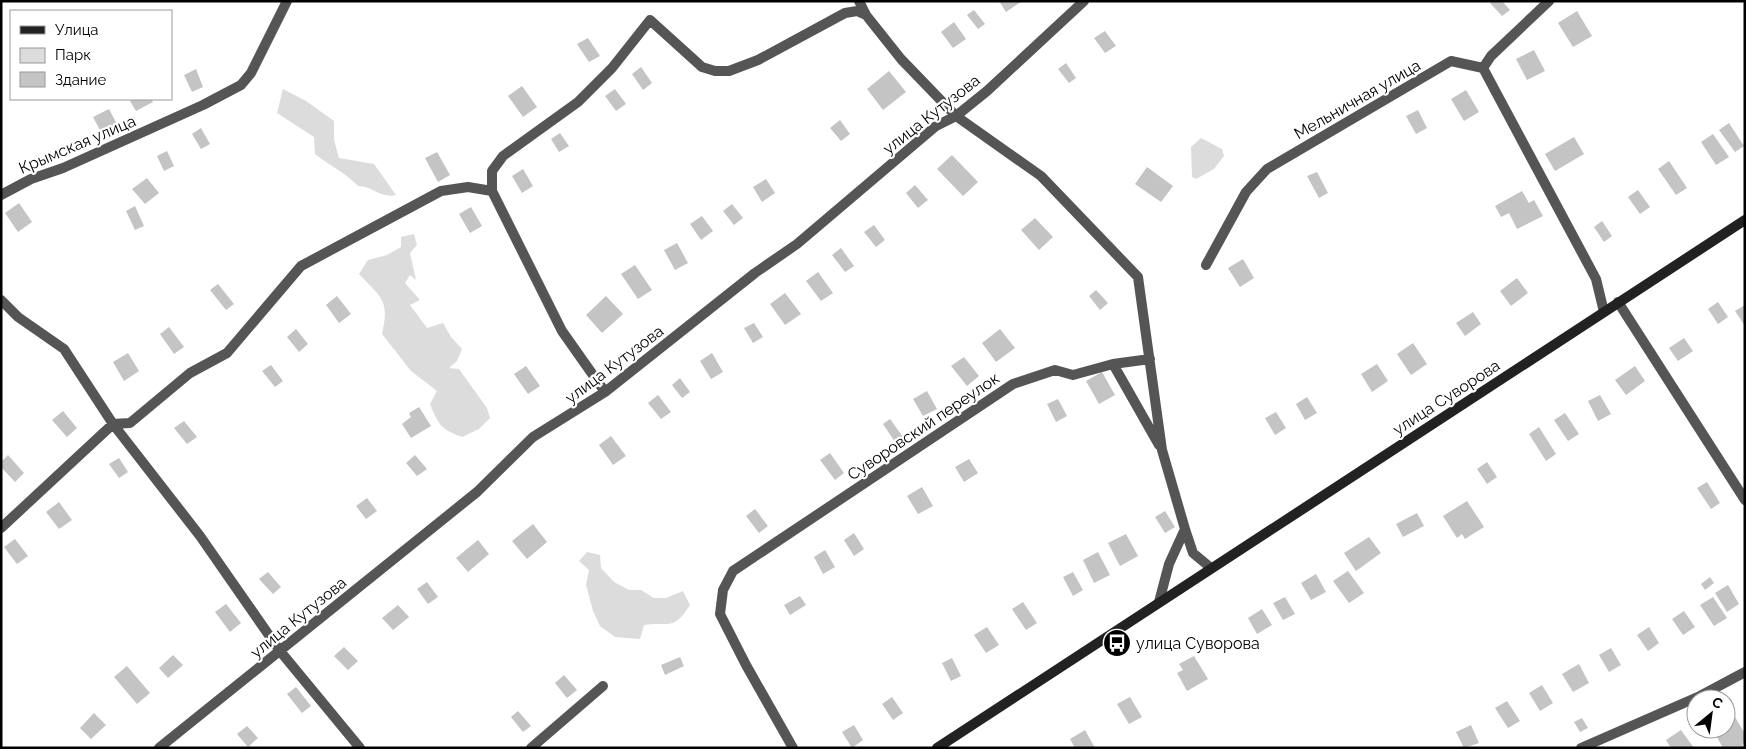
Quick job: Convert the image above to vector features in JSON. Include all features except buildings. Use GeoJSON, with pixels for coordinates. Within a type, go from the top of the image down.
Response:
{"type":"FeatureCollection","features":[{"type":"Feature","properties":{"kind":"street","name":"Крымская улица"},"geometry":{"type":"LineString","coordinates":[[1,195],[31,179],[63,168],[203,105],[241,85],[251,74],[287,1]]}},
{"type":"Feature","properties":{"kind":"street"},"geometry":{"type":"LineString","coordinates":[[859,1],[866,15],[901,60],[956,116],[1041,176],[1138,277],[1162,450],[1184,529],[1193,553],[1211,568]]}},
{"type":"Feature","properties":{"kind":"street","name":"улица Кутузова"},"geometry":{"type":"LineString","coordinates":[[159,748],[477,492],[533,437],[568,417],[605,392],[755,273],[797,244],[936,126],[956,116],[987,92],[1084,1]]}},
{"type":"Feature","properties":{"kind":"street"},"geometry":{"type":"LineString","coordinates":[[1549,1],[1491,56],[1483,68],[1596,279],[1604,312]]}},
{"type":"Feature","properties":{"kind":"street"},"geometry":{"type":"LineString","coordinates":[[605,392],[562,331],[492,191],[492,171],[503,156],[578,102],[612,68],[650,20],[702,67],[715,71],[729,71],[758,60],[845,12],[857,12],[866,15]]}},
{"type":"Feature","properties":{"kind":"street","name":"Мельничная улица"},"geometry":{"type":"LineString","coordinates":[[1206,265],[1246,192],[1267,169],[1451,62],[1483,68]]}},
{"type":"Feature","properties":{"kind":"street"},"geometry":{"type":"LineString","coordinates":[[1,528],[113,424],[130,423],[190,373],[227,353],[301,266],[441,191],[468,187],[492,191]]}},
{"type":"Feature","properties":{"kind":"street","name":"улица Суворова"},"geometry":{"type":"LineString","coordinates":[[937,748],[1745,220]]}},
{"type":"Feature","properties":{"kind":"street"},"geometry":{"type":"LineString","coordinates":[[1,300],[18,317],[64,349],[113,424],[200,536],[280,651],[360,748]]}},
{"type":"Feature","properties":{"kind":"street"},"geometry":{"type":"LineString","coordinates":[[1618,302],[1745,500]]}},
{"type":"Feature","properties":{"kind":"street","name":"Суворовский переулок"},"geometry":{"type":"LineString","coordinates":[[793,748],[746,665],[720,614],[723,590],[732,572],[1012,384],[1055,370],[1073,375],[1113,364],[1150,358]]}},
{"type":"Feature","properties":{"kind":"street"},"geometry":{"type":"LineString","coordinates":[[1113,364],[1162,450]]}},
{"type":"Feature","properties":{"kind":"street"},"geometry":{"type":"LineString","coordinates":[[1159,602],[1169,564],[1184,529]]}},
{"type":"Feature","properties":{"kind":"street"},"geometry":{"type":"LineString","coordinates":[[1581,748],[1700,696],[1745,672]]}},
{"type":"Feature","properties":{"kind":"street"},"geometry":{"type":"LineString","coordinates":[[531,748],[603,686]]}},
{"type":"Feature","properties":{"kind":"green space"},"geometry":{"type":"Polygon","coordinates":[[[283,89],[306,101],[334,121],[334,140],[339,158],[374,164],[396,195],[381,194],[358,186],[315,154],[314,137],[277,113],[283,89]]]}},
{"type":"Feature","properties":{"kind":"green space"},"geometry":{"type":"Polygon","coordinates":[[[1201,138],[1222,149],[1224,156],[1214,169],[1196,179],[1192,177],[1191,147],[1201,138]]]}},
{"type":"Feature","properties":{"kind":"green space"},"geometry":{"type":"Polygon","coordinates":[[[414,234],[417,245],[410,253],[416,280],[410,275],[405,283],[420,300],[410,305],[427,328],[443,323],[451,337],[462,349],[457,361],[449,368],[459,369],[487,408],[490,418],[479,429],[462,437],[449,432],[442,426],[430,404],[437,391],[411,371],[382,334],[385,313],[382,300],[359,274],[368,260],[387,255],[401,247],[401,237],[414,234]]]}},
{"type":"Feature","properties":{"kind":"green space"},"geometry":{"type":"Polygon","coordinates":[[[587,552],[600,555],[601,568],[614,582],[629,590],[641,590],[654,598],[666,598],[683,591],[690,605],[675,622],[670,624],[644,625],[640,639],[615,637],[600,626],[593,611],[586,585],[589,570],[579,561],[587,552]]]}},
{"type":"Feature","properties":{"kind":"place","name":"улица Суворова"},"geometry":{"type":"Point","coordinates":[1117,643]}}]}
